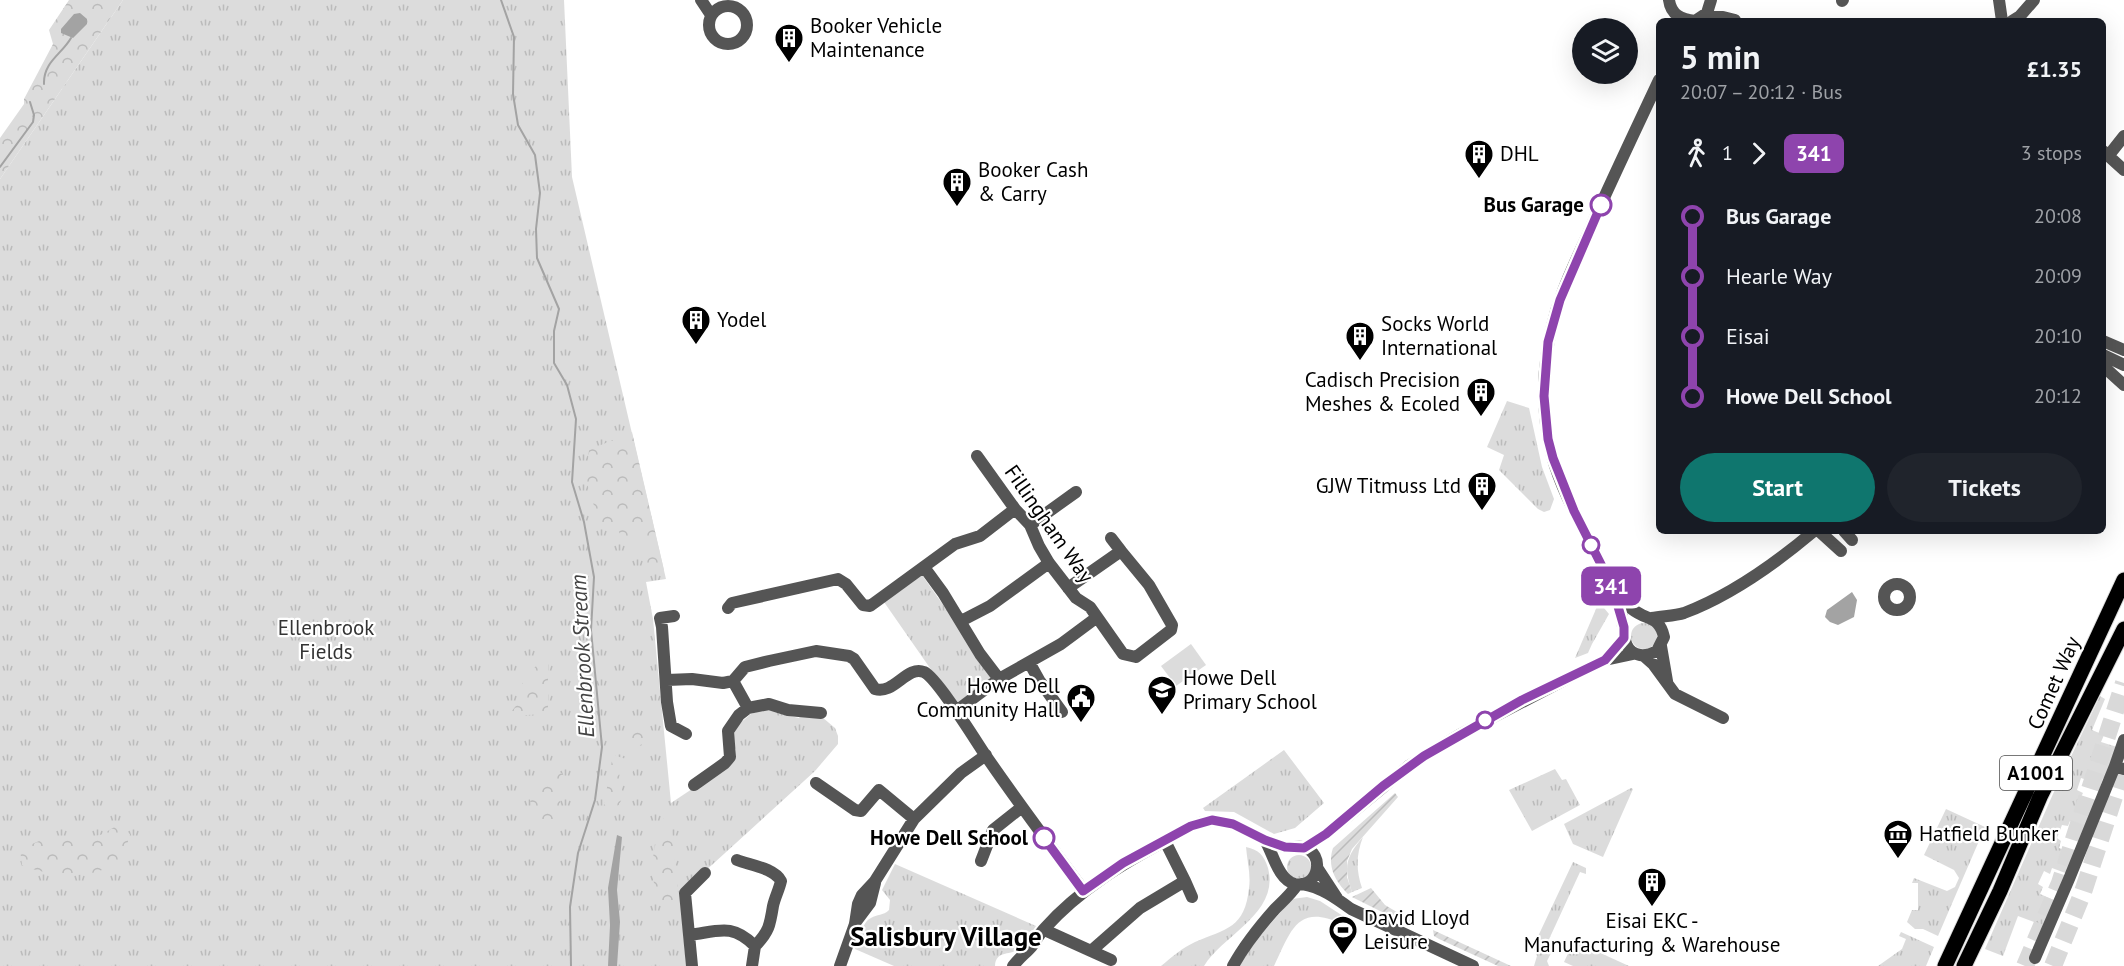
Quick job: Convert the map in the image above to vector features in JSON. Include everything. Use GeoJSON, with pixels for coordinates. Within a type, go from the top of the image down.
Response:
{"type":"FeatureCollection","features":[{"type":"Feature","properties":{"kind":"main road","name":"Comet Way"},"geometry":{"type":"LineString","coordinates":[[1945,966],[2124,580]]}},
{"type":"Feature","properties":{"kind":"main road","name":"Comet Way"},"geometry":{"type":"LineString","coordinates":[[1964,966],[2000,891],[2040,797],[2124,629]]}},
{"type":"Feature","properties":{"kind":"street"},"geometry":{"type":"LineString","coordinates":[[701,0],[711,15]]}},
{"type":"Feature","properties":{"kind":"street"},"geometry":{"type":"LineString","coordinates":[[1699,18],[1710,7],[1712,0]]}},
{"type":"Feature","properties":{"kind":"street"},"geometry":{"type":"LineString","coordinates":[[1712,0],[1732,18]]}},
{"type":"Feature","properties":{"kind":"street"},"geometry":{"type":"LineString","coordinates":[[1999,0],[2002,18]]}},
{"type":"Feature","properties":{"kind":"street"},"geometry":{"type":"LineString","coordinates":[[2017,18],[2034,0]]}},
{"type":"Feature","properties":{"kind":"street"},"geometry":{"type":"LineString","coordinates":[[720,3],[737,8],[746,17],[746,31],[739,41],[726,44],[714,39],[708,25],[711,15],[720,3]]}},
{"type":"Feature","properties":{"kind":"street"},"geometry":{"type":"LineString","coordinates":[[1670,7],[1681,18]]}},
{"type":"Feature","properties":{"kind":"street"},"geometry":{"type":"LineString","coordinates":[[1656,87],[1563,291],[1548,342],[1546,360],[1544,396],[1548,439],[1574,511],[1612,586],[1628,647],[1667,682],[1676,694],[1723,718]]}},
{"type":"Feature","properties":{"kind":"street"},"geometry":{"type":"LineString","coordinates":[[2124,136],[2106,153],[2124,170]]}},
{"type":"Feature","properties":{"kind":"street"},"geometry":{"type":"LineString","coordinates":[[2106,342],[2124,350]]}},
{"type":"Feature","properties":{"kind":"street"},"geometry":{"type":"LineString","coordinates":[[2106,356],[2124,365]]}},
{"type":"Feature","properties":{"kind":"street"},"geometry":{"type":"LineString","coordinates":[[2106,369],[2124,385]]}},
{"type":"Feature","properties":{"kind":"street","name":"Fillingham Way"},"geometry":{"type":"LineString","coordinates":[[977,456],[1015,509],[1030,525],[1048,563],[1076,598],[1090,607],[1123,654],[1136,657],[1171,630],[1172,625],[1158,599],[1121,551]]}},
{"type":"Feature","properties":{"kind":"street"},"geometry":{"type":"LineString","coordinates":[[1030,525],[1076,492]]}},
{"type":"Feature","properties":{"kind":"street"},"geometry":{"type":"LineString","coordinates":[[728,608],[732,603],[838,579],[846,584],[863,605],[870,606],[955,544],[980,536],[1015,509]]}},
{"type":"Feature","properties":{"kind":"street"},"geometry":{"type":"LineString","coordinates":[[1605,660],[1630,621],[1647,616],[1683,614],[1765,570],[1813,534]]}},
{"type":"Feature","properties":{"kind":"street"},"geometry":{"type":"LineString","coordinates":[[1821,534],[1841,551]]}},
{"type":"Feature","properties":{"kind":"street"},"geometry":{"type":"LineString","coordinates":[[1068,588],[1121,551],[1111,538]]}},
{"type":"Feature","properties":{"kind":"street"},"geometry":{"type":"LineString","coordinates":[[961,621],[990,606],[1048,563]]}},
{"type":"Feature","properties":{"kind":"street"},"geometry":{"type":"LineString","coordinates":[[924,567],[944,593],[980,654],[999,679]]}},
{"type":"Feature","properties":{"kind":"street"},"geometry":{"type":"LineString","coordinates":[[1612,586],[1631,608],[1659,623],[1667,682]]}},
{"type":"Feature","properties":{"kind":"street"},"geometry":{"type":"LineString","coordinates":[[1276,909],[1283,855],[1288,850],[1300,847],[1326,834],[1383,786],[1424,756],[1522,700],[1605,660],[1652,654],[1683,614]]}},
{"type":"Feature","properties":{"kind":"street"},"geometry":{"type":"LineString","coordinates":[[674,616],[660,618],[667,680],[667,702],[671,726],[686,734]]}},
{"type":"Feature","properties":{"kind":"street"},"geometry":{"type":"LineString","coordinates":[[956,711],[999,679],[1061,644],[1096,618]]}},
{"type":"Feature","properties":{"kind":"street"},"geometry":{"type":"LineString","coordinates":[[733,681],[742,661],[816,651],[849,656],[854,659],[875,689],[884,690],[920,670],[928,674],[1083,891]]}},
{"type":"Feature","properties":{"kind":"street"},"geometry":{"type":"LineString","coordinates":[[1029,662],[1062,712]]}},
{"type":"Feature","properties":{"kind":"street"},"geometry":{"type":"LineString","coordinates":[[667,680],[692,679],[723,683],[733,681]]}},
{"type":"Feature","properties":{"kind":"street"},"geometry":{"type":"LineString","coordinates":[[733,681],[748,708]]}},
{"type":"Feature","properties":{"kind":"street"},"geometry":{"type":"LineString","coordinates":[[694,785],[725,763],[730,756],[729,730],[739,715],[748,708],[769,704],[788,710],[821,713]]}},
{"type":"Feature","properties":{"kind":"street"},"geometry":{"type":"LineString","coordinates":[[2035,958],[2119,767],[2124,740]]}},
{"type":"Feature","properties":{"kind":"street"},"geometry":{"type":"LineString","coordinates":[[840,966],[855,924],[862,895],[875,881],[914,819],[961,773],[986,755]]}},
{"type":"Feature","properties":{"kind":"street"},"geometry":{"type":"LineString","coordinates":[[816,783],[855,810],[861,811],[879,790],[914,819]]}},
{"type":"Feature","properties":{"kind":"street"},"geometry":{"type":"LineString","coordinates":[[981,861],[993,830],[1022,807]]}},
{"type":"Feature","properties":{"kind":"street"},"geometry":{"type":"LineString","coordinates":[[1014,966],[1018,958],[1030,948],[1045,928],[1083,891],[1123,863],[1191,826],[1212,820],[1233,824],[1285,847],[1300,847],[1311,852],[1337,898]]}},
{"type":"Feature","properties":{"kind":"street"},"geometry":{"type":"LineString","coordinates":[[1233,966],[1240,952],[1276,909],[1299,884],[1312,880],[1326,834]]}},
{"type":"Feature","properties":{"kind":"street"},"geometry":{"type":"LineString","coordinates":[[1265,840],[1282,874],[1289,882],[1314,886],[1352,909],[1473,966]]}},
{"type":"Feature","properties":{"kind":"street"},"geometry":{"type":"LineString","coordinates":[[1165,841],[1192,897]]}},
{"type":"Feature","properties":{"kind":"street"},"geometry":{"type":"LineString","coordinates":[[737,860],[771,872],[781,881],[774,903],[771,925],[755,946],[752,966]]}},
{"type":"Feature","properties":{"kind":"street"},"geometry":{"type":"LineString","coordinates":[[692,966],[685,893],[705,873]]}},
{"type":"Feature","properties":{"kind":"street"},"geometry":{"type":"LineString","coordinates":[[1091,951],[1140,908],[1185,881]]}},
{"type":"Feature","properties":{"kind":"street"},"geometry":{"type":"LineString","coordinates":[[1045,928],[1049,932],[1111,960]]}},
{"type":"Feature","properties":{"kind":"street"},"geometry":{"type":"LineString","coordinates":[[690,935],[721,930],[738,932],[755,946]]}},
{"type":"Feature","properties":{"kind":"street"},"geometry":{"type":"LineString","coordinates":[[1025,966],[1030,948]]}},
{"type":"Feature","properties":{"kind":"green space"},"geometry":{"type":"Polygon","coordinates":[[[69,0],[123,0],[0,179],[0,138],[24,104],[24,99],[53,44],[49,30],[69,0]]]}},
{"type":"Feature","properties":{"kind":"green space","name":"Ellenbrook Fields"},"geometry":{"type":"Polygon","coordinates":[[[123,0],[564,0],[572,177],[666,579],[646,582],[653,619],[671,803],[736,758],[736,749],[732,747],[733,729],[751,714],[776,709],[799,718],[801,715],[822,717],[835,728],[838,736],[838,744],[815,771],[680,894],[686,966],[0,966],[0,179],[123,0]]]}},
{"type":"Feature","properties":{"kind":"green space"},"geometry":{"type":"Polygon","coordinates":[[[1507,401],[1529,408],[1542,467],[1554,499],[1550,510],[1544,512],[1538,509],[1499,470],[1504,455],[1487,447],[1507,401]]]}},
{"type":"Feature","properties":{"kind":"green space"},"geometry":{"type":"Polygon","coordinates":[[[632,432],[664,570],[646,572],[642,537],[620,536],[617,522],[600,525],[586,480],[589,450],[632,432]]]}},
{"type":"Feature","properties":{"kind":"green space"},"geometry":{"type":"Polygon","coordinates":[[[922,575],[994,677],[955,704],[884,602],[922,575]]]}},
{"type":"Feature","properties":{"kind":"green space"},"geometry":{"type":"Polygon","coordinates":[[[1599,602],[1609,614],[1588,653],[1575,658],[1599,602]]]}},
{"type":"Feature","properties":{"kind":"green space"},"geometry":{"type":"Polygon","coordinates":[[[1644,623],[1653,627],[1657,636],[1653,645],[1644,649],[1635,645],[1631,636],[1635,627],[1644,623]]]}},
{"type":"Feature","properties":{"kind":"green space"},"geometry":{"type":"Polygon","coordinates":[[[1191,644],[1206,665],[1176,686],[1161,666],[1191,644]]]}},
{"type":"Feature","properties":{"kind":"green space"},"geometry":{"type":"Polygon","coordinates":[[[548,662],[548,711],[545,714],[508,716],[522,698],[522,686],[527,675],[536,666],[548,662]]]}},
{"type":"Feature","properties":{"kind":"green space"},"geometry":{"type":"Polygon","coordinates":[[[2100,696],[2105,699],[2092,730],[2104,735],[2101,742],[2117,747],[2106,779],[2089,774],[2087,780],[2081,778],[2077,790],[2083,793],[2081,797],[2096,802],[2087,826],[2070,821],[2068,826],[2062,825],[2057,838],[2061,841],[2059,848],[2075,854],[2068,874],[2052,868],[2050,874],[2044,871],[2038,884],[2043,887],[2040,894],[2056,901],[2045,926],[2018,916],[2003,956],[1985,949],[2053,794],[2100,696]]]}},
{"type":"Feature","properties":{"kind":"green space"},"geometry":{"type":"Polygon","coordinates":[[[640,725],[649,727],[654,734],[651,739],[635,748],[615,740],[615,732],[632,732],[640,725]]]}},
{"type":"Feature","properties":{"kind":"green space"},"geometry":{"type":"Polygon","coordinates":[[[1284,750],[1324,803],[1295,828],[1274,834],[1234,812],[1205,811],[1203,808],[1284,750]]]}},
{"type":"Feature","properties":{"kind":"green space"},"geometry":{"type":"Polygon","coordinates":[[[613,755],[626,759],[634,769],[632,773],[619,773],[623,796],[619,805],[609,810],[604,804],[613,755]]]}},
{"type":"Feature","properties":{"kind":"green space"},"geometry":{"type":"Polygon","coordinates":[[[1555,769],[1562,780],[1566,779],[1580,805],[1532,831],[1509,790],[1555,769]]]}},
{"type":"Feature","properties":{"kind":"green space"},"geometry":{"type":"Polygon","coordinates":[[[546,773],[562,773],[568,783],[560,801],[561,814],[557,825],[551,827],[536,814],[529,795],[539,789],[546,773]]]}},
{"type":"Feature","properties":{"kind":"green space"},"geometry":{"type":"Polygon","coordinates":[[[1633,789],[1603,857],[1573,844],[1564,824],[1633,789]]]}},
{"type":"Feature","properties":{"kind":"green space"},"geometry":{"type":"Polygon","coordinates":[[[1395,793],[1398,797],[1352,849],[1347,861],[1347,877],[1352,892],[1348,894],[1333,873],[1331,855],[1333,848],[1395,793]]]}},
{"type":"Feature","properties":{"kind":"green space"},"geometry":{"type":"Polygon","coordinates":[[[1946,809],[1985,827],[1938,936],[1923,929],[1915,929],[1907,922],[1912,910],[1918,910],[1918,883],[1912,883],[1914,878],[1947,891],[1955,887],[1959,878],[1954,870],[1924,855],[1946,809]]]}},
{"type":"Feature","properties":{"kind":"green space"},"geometry":{"type":"Polygon","coordinates":[[[664,818],[671,822],[679,902],[671,907],[659,898],[653,871],[655,846],[664,818]]]}},
{"type":"Feature","properties":{"kind":"green space"},"geometry":{"type":"Polygon","coordinates":[[[116,826],[130,834],[126,849],[122,857],[101,870],[74,875],[46,872],[22,865],[20,849],[44,839],[80,841],[103,834],[116,826]]]}},
{"type":"Feature","properties":{"kind":"green space"},"geometry":{"type":"Polygon","coordinates":[[[1363,837],[1358,862],[1362,888],[1352,892],[1348,862],[1353,850],[1363,837]]]}},
{"type":"Feature","properties":{"kind":"green space"},"geometry":{"type":"Polygon","coordinates":[[[1246,847],[1260,854],[1268,868],[1269,884],[1266,898],[1258,911],[1204,966],[1161,966],[1186,947],[1225,930],[1238,919],[1247,901],[1249,888],[1246,847]]]}},
{"type":"Feature","properties":{"kind":"green space"},"geometry":{"type":"Polygon","coordinates":[[[1299,855],[1307,859],[1311,867],[1307,875],[1299,879],[1291,875],[1287,867],[1291,859],[1299,855]]]}},
{"type":"Feature","properties":{"kind":"green space"},"geometry":{"type":"Polygon","coordinates":[[[1573,862],[1586,868],[1586,874],[1580,872],[1545,948],[1552,951],[1547,961],[1549,966],[1534,966],[1537,956],[1533,947],[1573,862]]]}},
{"type":"Feature","properties":{"kind":"green space"},"geometry":{"type":"Polygon","coordinates":[[[895,864],[1036,926],[1021,947],[998,957],[995,966],[894,966],[855,949],[868,920],[889,910],[890,900],[882,890],[895,864]]]}},
{"type":"Feature","properties":{"kind":"green space"},"geometry":{"type":"Polygon","coordinates":[[[1371,888],[1385,905],[1412,921],[1406,924],[1352,897],[1371,888]]]}},
{"type":"Feature","properties":{"kind":"green space"},"geometry":{"type":"Polygon","coordinates":[[[1307,897],[1320,901],[1343,916],[1342,924],[1327,918],[1305,919],[1291,932],[1274,966],[1239,966],[1252,945],[1292,899],[1307,897]]]}},
{"type":"Feature","properties":{"kind":"green space"},"geometry":{"type":"Polygon","coordinates":[[[1433,930],[1511,966],[1498,966],[1439,939],[1434,936],[1433,930]]]}},
{"type":"Feature","properties":{"kind":"green space"},"geometry":{"type":"Polygon","coordinates":[[[1901,932],[1934,947],[1926,966],[1878,966],[1902,949],[1906,939],[1899,936],[1901,932]]]}},
{"type":"Feature","properties":{"kind":"green space"},"geometry":{"type":"Polygon","coordinates":[[[1574,941],[1629,966],[1573,966],[1564,962],[1574,941]]]}},
{"type":"Feature","properties":{"kind":"shaded area"},"geometry":{"type":"Polygon","coordinates":[[[80,13],[87,19],[87,24],[73,38],[61,33],[61,29],[74,14],[80,13]]]}},
{"type":"Feature","properties":{"kind":"shaded area"},"geometry":{"type":"Polygon","coordinates":[[[1852,592],[1857,600],[1854,617],[1838,625],[1830,622],[1825,617],[1827,610],[1852,592]]]}},
{"type":"Feature","properties":{"kind":"shaded area"},"geometry":{"type":"Polygon","coordinates":[[[617,835],[622,837],[617,890],[620,922],[617,966],[608,966],[610,925],[608,888],[617,835]]]}},
{"type":"Feature","properties":{"kind":"waterway","name":"Ellenbrook Stream"},"geometry":{"type":"LineString","coordinates":[[501,0],[514,37],[513,94],[518,125],[535,155],[540,193],[536,229],[537,258],[559,309],[554,331],[554,363],[567,385],[576,419],[572,482],[584,522],[594,577],[591,630],[602,747],[595,800],[578,853],[570,907],[571,966]]}},
{"type":"Feature","properties":{"kind":"waterway"},"geometry":{"type":"LineString","coordinates":[[44,84],[50,64],[71,38]]}},
{"type":"Feature","properties":{"kind":"waterway"},"geometry":{"type":"LineString","coordinates":[[0,167],[33,122],[34,115],[30,102]]}},
{"type":"Feature","properties":{"kind":"tunnel"},"geometry":{"type":"LineString","coordinates":[[2025,966],[2060,883],[2124,683]]}},
{"type":"Feature","properties":{"kind":"tunnel"},"geometry":{"type":"LineString","coordinates":[[2053,966],[2083,892],[2124,766]]}},
{"type":"Feature","properties":{"kind":"bus line","name":"341"},"geometry":{"type":"LineString","coordinates":[[1044,838],[1083,891],[1123,863],[1191,826],[1212,820],[1233,824],[1285,847],[1304,848],[1313,840],[1326,834],[1350,812],[1424,756],[1522,700],[1605,660],[1624,638],[1621,614],[1612,586],[1560,480],[1548,439],[1544,396],[1548,342],[1560,300],[1601,205]]}},
{"type":"Feature","properties":{"kind":"place","name":"Booker Vehicle Maintenance"},"geometry":{"type":"Point","coordinates":[789,64]}},
{"type":"Feature","properties":{"kind":"place","name":"DHL"},"geometry":{"type":"Point","coordinates":[1479,180]}},
{"type":"Feature","properties":{"kind":"place","name":"Bus Garage"},"geometry":{"type":"Point","coordinates":[1601,205]}},
{"type":"Feature","properties":{"kind":"place","name":"Booker Cash & Carry"},"geometry":{"type":"Point","coordinates":[957,208]}},
{"type":"Feature","properties":{"kind":"place","name":"Yodel"},"geometry":{"type":"Point","coordinates":[696,346]}},
{"type":"Feature","properties":{"kind":"place","name":"Socks World International"},"geometry":{"type":"Point","coordinates":[1360,362]}},
{"type":"Feature","properties":{"kind":"place","name":"Cadisch Precision Meshes & Ecoled"},"geometry":{"type":"Point","coordinates":[1481,418]}},
{"type":"Feature","properties":{"kind":"place","name":"GJW Titmuss Ltd"},"geometry":{"type":"Point","coordinates":[1482,512]}},
{"type":"Feature","properties":{"kind":"place","name":"Howe Dell Primary School"},"geometry":{"type":"Point","coordinates":[1162,716]}},
{"type":"Feature","properties":{"kind":"place","name":"Howe Dell Community Hall"},"geometry":{"type":"Point","coordinates":[1081,724]}},
{"type":"Feature","properties":{"kind":"place","name":"Howe Dell School"},"geometry":{"type":"Point","coordinates":[1044,838]}},
{"type":"Feature","properties":{"kind":"place","name":"Hatfield Bunker"},"geometry":{"type":"Point","coordinates":[1898,860]}},
{"type":"Feature","properties":{"kind":"place","name":"Eisai EKC - Manufacturing & Warehouse"},"geometry":{"type":"Point","coordinates":[1652,908]}},
{"type":"Feature","properties":{"kind":"place","name":"David Lloyd Leisure"},"geometry":{"type":"Point","coordinates":[1343,956]}},
{"type":"Feature","properties":{"kind":"district","name":"Salisbury Village"},"geometry":{"type":"Point","coordinates":[946,937]}}]}
